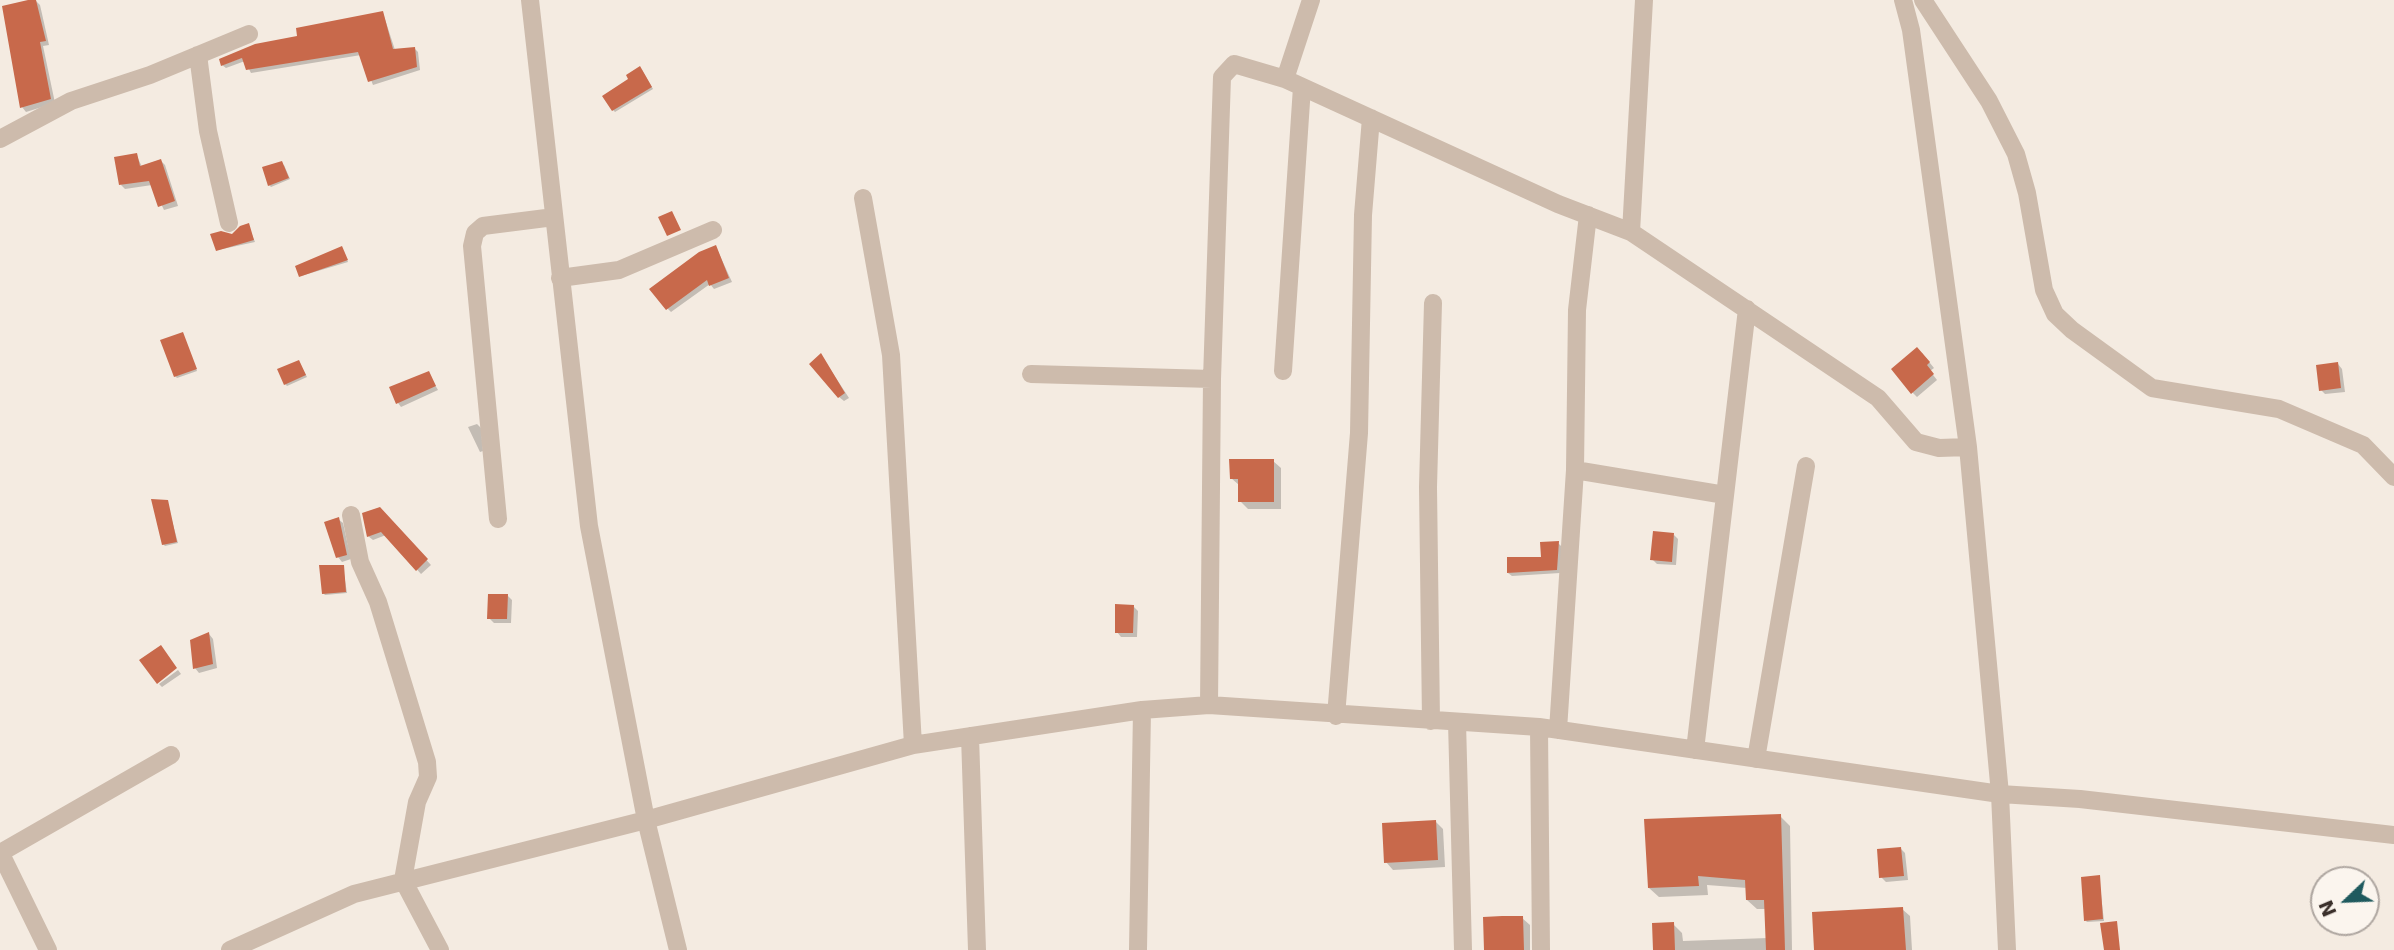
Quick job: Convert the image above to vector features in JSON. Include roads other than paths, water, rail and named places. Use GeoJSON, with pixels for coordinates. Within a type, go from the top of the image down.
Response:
{"type":"FeatureCollection","features":[{"type":"Feature","properties":{"kind":"street"},"geometry":{"type":"LineString","coordinates":[[530,0],[589,526],[646,820],[678,950]]}},
{"type":"Feature","properties":{"kind":"street"},"geometry":{"type":"LineString","coordinates":[[1285,79],[1311,0]]}},
{"type":"Feature","properties":{"kind":"street"},"geometry":{"type":"LineString","coordinates":[[1631,232],[1644,0]]}},
{"type":"Feature","properties":{"kind":"street"},"geometry":{"type":"LineString","coordinates":[[1903,0],[1912,41],[1968,447],[2000,794],[2007,950]]}},
{"type":"Feature","properties":{"kind":"street"},"geometry":{"type":"LineString","coordinates":[[1923,0],[1989,101],[2016,154],[2027,193],[2044,290],[2055,314],[2072,330],[2152,388],[2279,409],[2364,445],[2394,477]]}},
{"type":"Feature","properties":{"kind":"street"},"geometry":{"type":"LineString","coordinates":[[0,139],[71,101],[249,34]]}},
{"type":"Feature","properties":{"kind":"street"},"geometry":{"type":"LineString","coordinates":[[198,54],[207,125],[229,223]]}},
{"type":"Feature","properties":{"kind":"street"},"geometry":{"type":"LineString","coordinates":[[1209,705],[1212,379],[1222,77],[1234,64],[1285,79],[1631,232],[1878,398],[1916,442],[1939,448],[1968,447]]}},
{"type":"Feature","properties":{"kind":"street"},"geometry":{"type":"LineString","coordinates":[[1283,371],[1302,87]]}},
{"type":"Feature","properties":{"kind":"street"},"geometry":{"type":"LineString","coordinates":[[1336,716],[1359,433],[1363,215],[1371,118]]}},
{"type":"Feature","properties":{"kind":"street"},"geometry":{"type":"LineString","coordinates":[[863,198],[891,355],[913,745]]}},
{"type":"Feature","properties":{"kind":"street"},"geometry":{"type":"LineString","coordinates":[[1541,950],[1548,728],[1575,470],[1577,310],[1588,215]]}},
{"type":"Feature","properties":{"kind":"street"},"geometry":{"type":"LineString","coordinates":[[498,519],[472,246],[475,233],[482,226],[554,217]]}},
{"type":"Feature","properties":{"kind":"street"},"geometry":{"type":"LineString","coordinates":[[560,278],[619,270],[713,230]]}},
{"type":"Feature","properties":{"kind":"street"},"geometry":{"type":"LineString","coordinates":[[1431,721],[1429,487],[1433,303]]}},
{"type":"Feature","properties":{"kind":"street"},"geometry":{"type":"LineString","coordinates":[[1695,750],[1748,309]]}},
{"type":"Feature","properties":{"kind":"street"},"geometry":{"type":"LineString","coordinates":[[1031,374],[1212,379]]}},
{"type":"Feature","properties":{"kind":"street"},"geometry":{"type":"LineString","coordinates":[[1756,759],[1806,466]]}},
{"type":"Feature","properties":{"kind":"street"},"geometry":{"type":"LineString","coordinates":[[1575,470],[1725,495]]}},
{"type":"Feature","properties":{"kind":"street"},"geometry":{"type":"LineString","coordinates":[[351,516],[360,562],[378,601],[427,762],[428,777],[417,802],[403,880],[440,950]]}},
{"type":"Feature","properties":{"kind":"street"},"geometry":{"type":"LineString","coordinates":[[230,950],[354,894],[646,820],[913,745],[1142,710],[1209,705],[1336,716],[1548,728],[2000,794],[2080,799],[2394,835]]}},
{"type":"Feature","properties":{"kind":"street"},"geometry":{"type":"LineString","coordinates":[[1138,950],[1142,710]]}},
{"type":"Feature","properties":{"kind":"street"},"geometry":{"type":"LineString","coordinates":[[1457,722],[1462,950]]}},
{"type":"Feature","properties":{"kind":"street"},"geometry":{"type":"LineString","coordinates":[[970,736],[976,950]]}},
{"type":"Feature","properties":{"kind":"street"},"geometry":{"type":"LineString","coordinates":[[48,950],[0,853],[171,755]]}}]}
